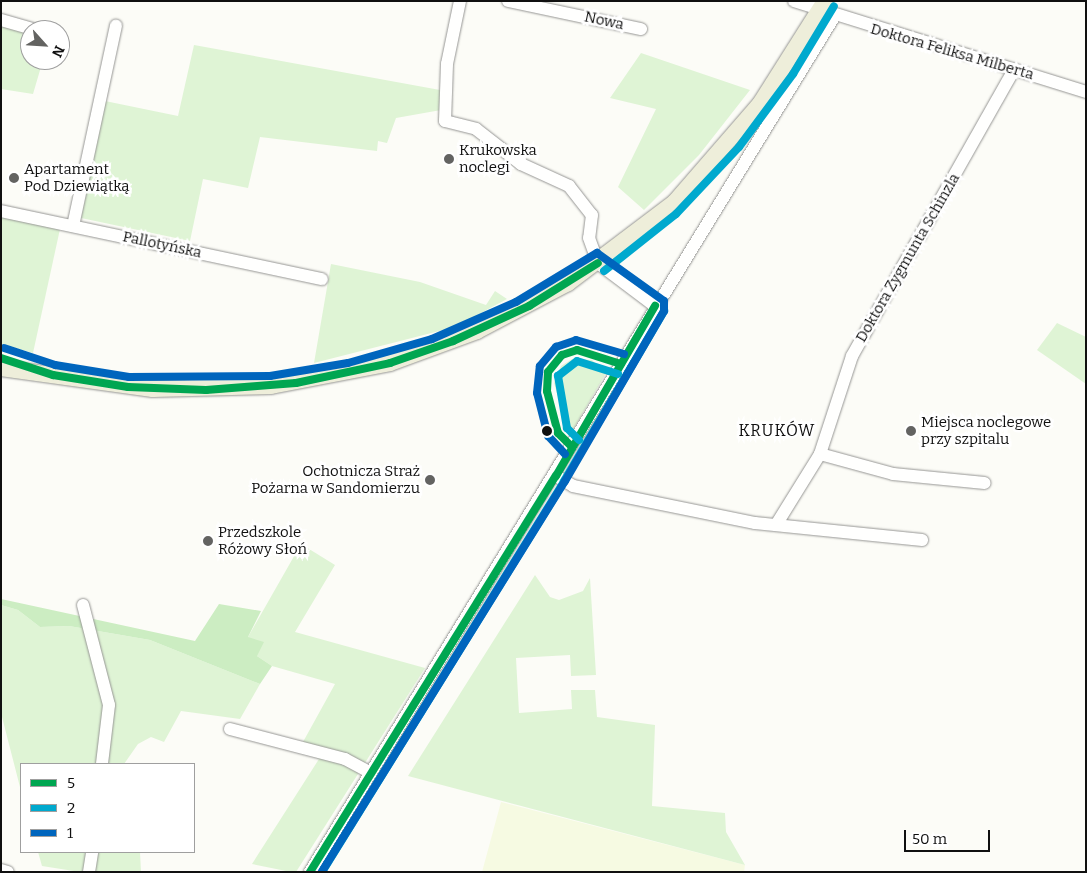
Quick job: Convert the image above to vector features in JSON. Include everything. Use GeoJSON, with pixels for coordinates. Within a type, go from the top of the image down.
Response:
{"type":"FeatureCollection","features":[{"type":"Feature","properties":{"kind":"main road"},"geometry":{"type":"LineString","coordinates":[[1,368],[128,387],[206,390],[288,384],[350,373],[477,331],[542,299],[598,262],[670,206],[716,158],[769,92],[826,10]]}},
{"type":"Feature","properties":{"kind":"main road"},"geometry":{"type":"LineString","coordinates":[[1,358],[53,375]]}},
{"type":"Feature","properties":{"kind":"street"},"geometry":{"type":"LineString","coordinates":[[460,1],[447,64],[445,121],[476,130],[525,167],[569,186],[592,215],[589,238],[598,262],[616,281],[654,306]]}},
{"type":"Feature","properties":{"kind":"street","name":"Nowa"},"geometry":{"type":"LineString","coordinates":[[508,1],[641,29]]}},
{"type":"Feature","properties":{"kind":"street","name":"Doktora Feliksa Milberta"},"geometry":{"type":"LineString","coordinates":[[794,1],[1086,92]]}},
{"type":"Feature","properties":{"kind":"street"},"geometry":{"type":"LineString","coordinates":[[310,872],[369,772],[556,476],[826,10]]}},
{"type":"Feature","properties":{"kind":"street"},"geometry":{"type":"LineString","coordinates":[[1,20],[20,26]]}},
{"type":"Feature","properties":{"kind":"street"},"geometry":{"type":"LineString","coordinates":[[73,226],[116,26]]}},
{"type":"Feature","properties":{"kind":"street","name":"Doktora Zygmunta Schinzla"},"geometry":{"type":"LineString","coordinates":[[776,525],[820,454],[852,356],[1014,70]]}},
{"type":"Feature","properties":{"kind":"street","name":"Pallotyńska"},"geometry":{"type":"LineString","coordinates":[[1,211],[322,279]]}},
{"type":"Feature","properties":{"kind":"street"},"geometry":{"type":"LineString","coordinates":[[820,454],[893,474],[985,483]]}},
{"type":"Feature","properties":{"kind":"street"},"geometry":{"type":"LineString","coordinates":[[556,476],[602,492],[776,525],[922,540]]}},
{"type":"Feature","properties":{"kind":"street"},"geometry":{"type":"LineString","coordinates":[[82,605],[108,705],[102,763]]}},
{"type":"Feature","properties":{"kind":"street"},"geometry":{"type":"LineString","coordinates":[[230,729],[345,758],[369,772]]}},
{"type":"Feature","properties":{"kind":"street"},"geometry":{"type":"LineString","coordinates":[[90,872],[92,853]]}},
{"type":"Feature","properties":{"kind":"street"},"geometry":{"type":"LineString","coordinates":[[1,870],[8,872]]}},
{"type":"Feature","properties":{"kind":"green space"},"geometry":{"type":"Polygon","coordinates":[[[1,25],[20,29],[20,70],[40,70],[33,94],[1,89],[1,25]]]}},
{"type":"Feature","properties":{"kind":"green space"},"geometry":{"type":"Polygon","coordinates":[[[194,45],[440,90],[441,110],[396,118],[387,143],[378,141],[377,151],[260,137],[248,188],[203,179],[190,241],[81,218],[105,101],[178,116],[194,45]]]}},
{"type":"Feature","properties":{"kind":"green space"},"geometry":{"type":"Polygon","coordinates":[[[641,53],[750,90],[699,155],[644,210],[618,187],[656,109],[610,98],[641,53]]]}},
{"type":"Feature","properties":{"kind":"green space"},"geometry":{"type":"Polygon","coordinates":[[[1,217],[60,229],[33,353],[1,344],[1,217]]]}},
{"type":"Feature","properties":{"kind":"green space"},"geometry":{"type":"Polygon","coordinates":[[[331,264],[420,282],[486,305],[495,291],[507,299],[455,327],[314,363],[331,264]]]}},
{"type":"Feature","properties":{"kind":"green space"},"geometry":{"type":"Polygon","coordinates":[[[1057,323],[1086,337],[1086,384],[1037,350],[1057,323]]]}},
{"type":"Feature","properties":{"kind":"green space"},"geometry":{"type":"Polygon","coordinates":[[[572,359],[592,360],[606,373],[574,428],[568,431],[554,383],[561,366],[572,359]]]}},
{"type":"Feature","properties":{"kind":"green space"},"geometry":{"type":"Polygon","coordinates":[[[301,544],[335,565],[295,632],[425,668],[296,872],[291,872],[252,864],[319,759],[298,751],[335,684],[272,666],[257,656],[248,637],[301,544]]]}},
{"type":"Feature","properties":{"kind":"green space"},"geometry":{"type":"Polygon","coordinates":[[[535,575],[550,597],[559,600],[583,591],[590,578],[596,675],[571,676],[570,655],[516,658],[519,713],[572,709],[571,690],[595,690],[597,717],[655,725],[652,806],[725,813],[726,832],[745,865],[408,776],[535,575]]]}},
{"type":"Feature","properties":{"kind":"green space"},"geometry":{"type":"Polygon","coordinates":[[[1,599],[195,641],[219,604],[261,611],[248,637],[264,642],[257,656],[272,666],[260,684],[150,640],[69,626],[40,627],[18,610],[1,605],[1,599]]]}},
{"type":"Feature","properties":{"kind":"green space"},"geometry":{"type":"Polygon","coordinates":[[[1,605],[18,610],[40,627],[69,626],[150,640],[260,684],[240,719],[181,711],[164,742],[151,737],[138,744],[125,763],[20,763],[20,787],[1,713],[1,605]]]}},
{"type":"Feature","properties":{"kind":"green space"},"geometry":{"type":"Polygon","coordinates":[[[501,802],[745,865],[744,872],[482,872],[501,802]]]}},
{"type":"Feature","properties":{"kind":"green space"},"geometry":{"type":"Polygon","coordinates":[[[38,853],[140,853],[141,872],[80,872],[42,866],[38,853]]]}},
{"type":"Feature","properties":{"kind":"transit line","name":"2"},"geometry":{"type":"LineString","coordinates":[[604,271],[676,214],[739,147],[793,74],[834,6]]}},
{"type":"Feature","properties":{"kind":"transit line","name":"1"},"geometry":{"type":"LineString","coordinates":[[4,348],[55,365],[129,377],[270,376],[348,363],[432,339],[516,302],[597,253],[664,301],[664,311],[565,481],[322,872]]}},
{"type":"Feature","properties":{"kind":"transit line","name":"5"},"geometry":{"type":"LineString","coordinates":[[1,358],[53,375],[128,387],[206,390],[296,383],[390,363],[453,341],[529,306],[598,263]]}},
{"type":"Feature","properties":{"kind":"transit line","name":"5"},"geometry":{"type":"LineString","coordinates":[[310,872],[556,476],[655,306]]}},
{"type":"Feature","properties":{"kind":"transit line","name":"2"},"geometry":{"type":"LineString","coordinates":[[322,872],[564,481],[664,311]]}},
{"type":"Feature","properties":{"kind":"transit line","name":"1"},"geometry":{"type":"LineString","coordinates":[[565,454],[548,436],[537,393],[540,366],[556,347],[576,340],[624,354]]}},
{"type":"Feature","properties":{"kind":"transit line","name":"5"},"geometry":{"type":"LineString","coordinates":[[572,447],[558,433],[547,391],[548,372],[562,355],[577,350],[621,364]]}},
{"type":"Feature","properties":{"kind":"transit line","name":"2"},"geometry":{"type":"LineString","coordinates":[[579,440],[567,428],[558,376],[577,361],[618,374]]}},
{"type":"Feature","properties":{"kind":"place","name":"Krukowska noclegi"},"geometry":{"type":"Point","coordinates":[449,159]}},
{"type":"Feature","properties":{"kind":"place","name":"Apartament Pod Dziewiątką"},"geometry":{"type":"Point","coordinates":[14,178]}},
{"type":"Feature","properties":{"kind":"place","name":"Miejsca noclegowe przy szpitalu"},"geometry":{"type":"Point","coordinates":[911,431]}},
{"type":"Feature","properties":{"kind":"place","name":"Ochotnicza Straż Pożarna w Sandomierzu"},"geometry":{"type":"Point","coordinates":[430,480]}},
{"type":"Feature","properties":{"kind":"place","name":"Przedszkole Różowy Słoń"},"geometry":{"type":"Point","coordinates":[208,541]}},
{"type":"Feature","properties":{"kind":"district","name":"KRUKÓW"},"geometry":{"type":"Point","coordinates":[777,431]}}]}
